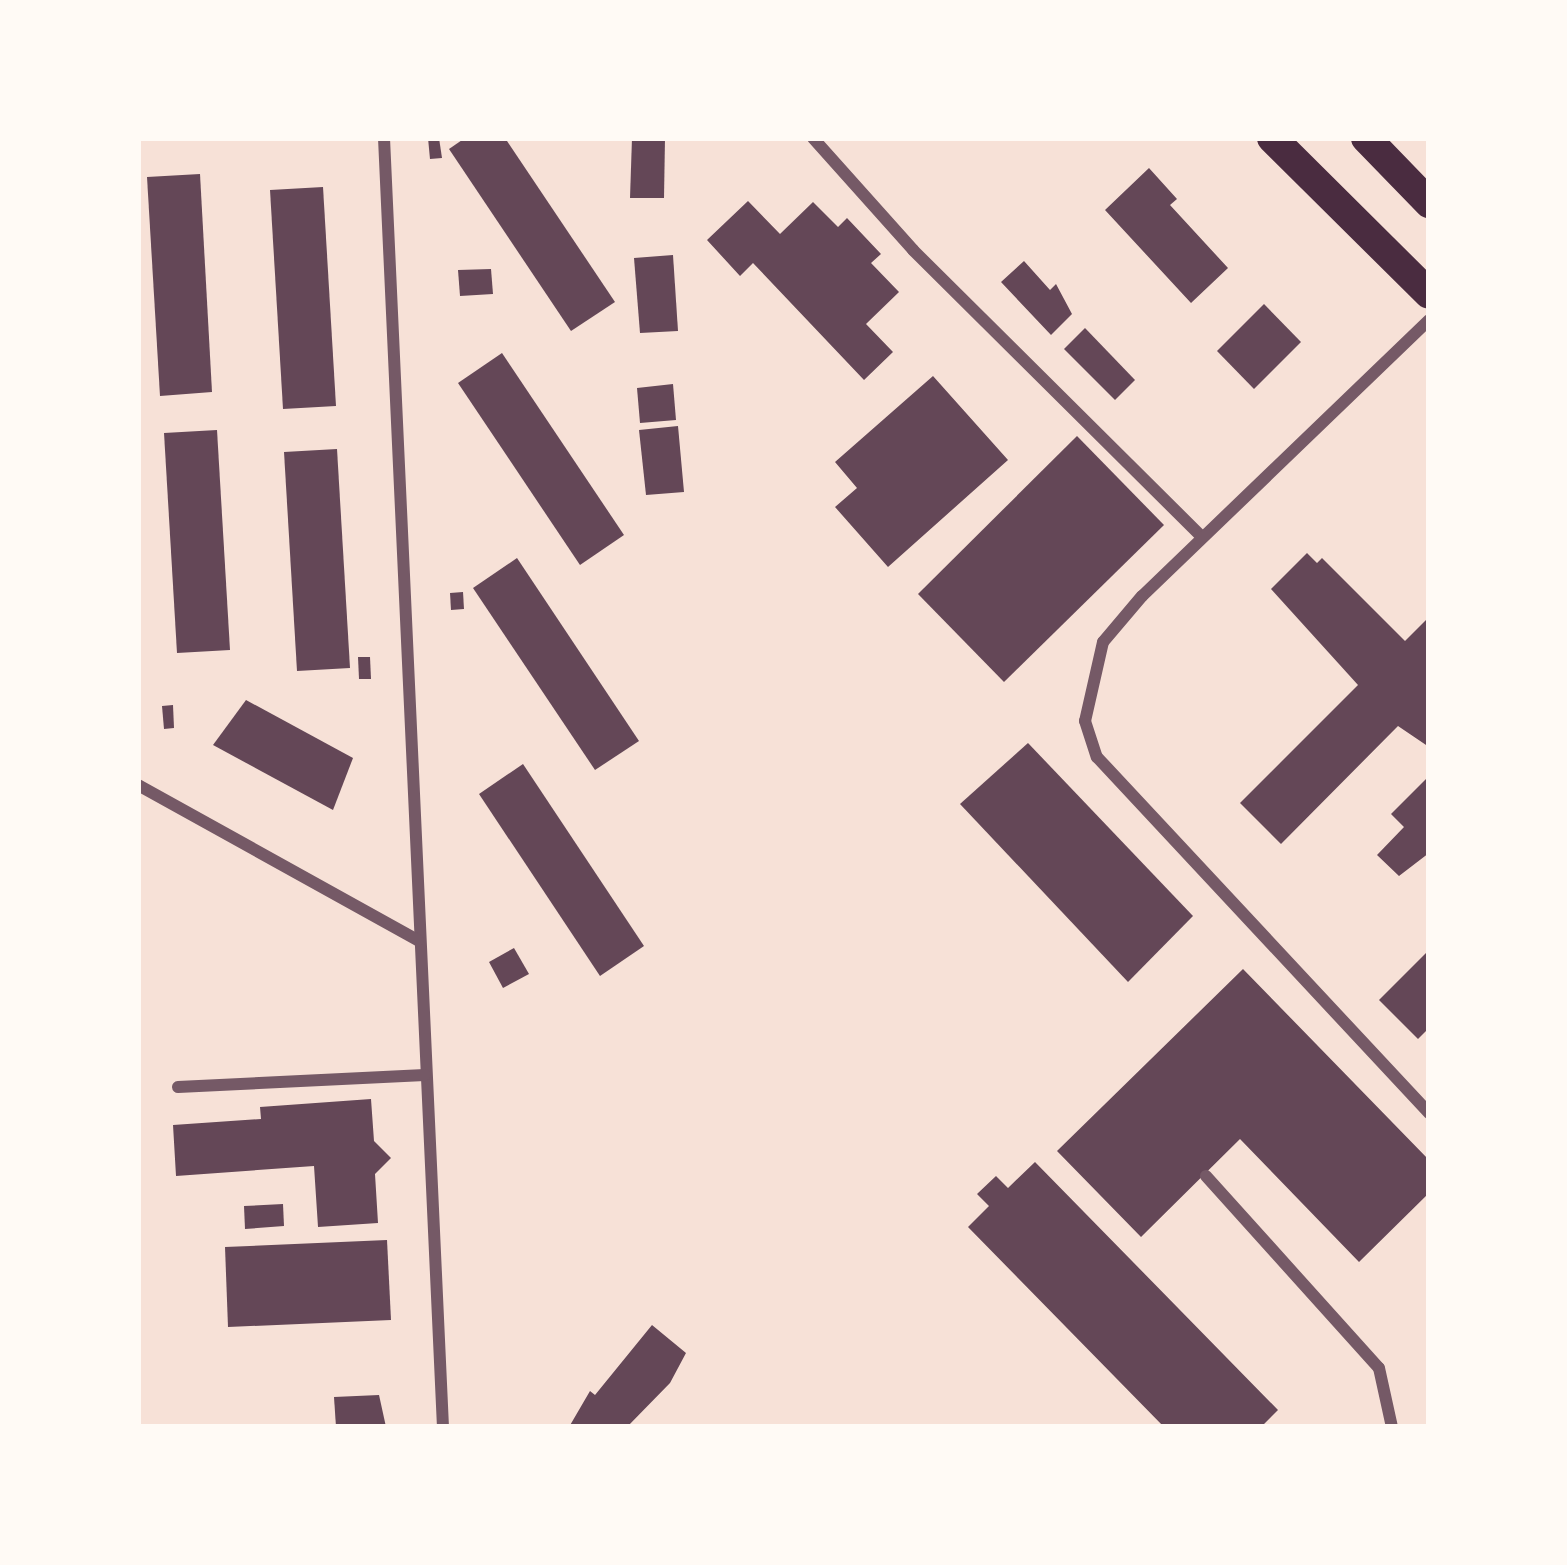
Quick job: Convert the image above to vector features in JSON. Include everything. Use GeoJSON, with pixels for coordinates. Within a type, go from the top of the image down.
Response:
{"type":"FeatureCollection","features":[{"type":"Feature","properties":{"kind":"main road"},"geometry":{"type":"LineString","coordinates":[[1272,138],[1429,293]]}},
{"type":"Feature","properties":{"kind":"main road"},"geometry":{"type":"LineString","coordinates":[[1366,138],[1429,202]]}},
{"type":"Feature","properties":{"kind":"street"},"geometry":{"type":"LineString","coordinates":[[384,138],[443,1427]]}},
{"type":"Feature","properties":{"kind":"street"},"geometry":{"type":"LineString","coordinates":[[812,138],[913,250],[1199,534]]}},
{"type":"Feature","properties":{"kind":"street"},"geometry":{"type":"LineString","coordinates":[[1429,320],[1199,534],[1103,642],[1087,689],[1096,757],[1429,1113]]}},
{"type":"Feature","properties":{"kind":"street"},"geometry":{"type":"LineString","coordinates":[[138,785],[418,940]]}},
{"type":"Feature","properties":{"kind":"street"},"geometry":{"type":"LineString","coordinates":[[178,1087],[425,1075]]}},
{"type":"Feature","properties":{"kind":"street"},"geometry":{"type":"LineString","coordinates":[[1206,1176],[1379,1368],[1393,1427]]}},
{"type":"Feature","properties":{"kind":"building"},"geometry":{"type":"Polygon","coordinates":[[[428,138],[439,138],[442,158],[430,159],[428,138]]]}},
{"type":"Feature","properties":{"kind":"building"},"geometry":{"type":"Polygon","coordinates":[[[465,138],[505,138],[615,302],[571,331],[449,149],[465,138]]]}},
{"type":"Feature","properties":{"kind":"building"},"geometry":{"type":"Polygon","coordinates":[[[632,138],[665,138],[664,198],[630,198],[632,138]]]}},
{"type":"Feature","properties":{"kind":"building"},"geometry":{"type":"Polygon","coordinates":[[[1149,168],[1177,199],[1170,205],[1228,268],[1191,303],[1105,210],[1149,168]]]}},
{"type":"Feature","properties":{"kind":"building"},"geometry":{"type":"Polygon","coordinates":[[[200,174],[212,392],[160,396],[147,177],[200,174]]]}},
{"type":"Feature","properties":{"kind":"building"},"geometry":{"type":"Polygon","coordinates":[[[323,187],[336,406],[283,409],[270,190],[323,187]]]}},
{"type":"Feature","properties":{"kind":"building"},"geometry":{"type":"Polygon","coordinates":[[[748,201],[780,234],[813,202],[838,227],[847,218],[881,254],[871,263],[899,292],[866,324],[893,352],[864,380],[753,263],[740,276],[707,240],[748,201]]]}},
{"type":"Feature","properties":{"kind":"building"},"geometry":{"type":"Polygon","coordinates":[[[673,255],[678,331],[640,333],[634,258],[673,255]]]}},
{"type":"Feature","properties":{"kind":"building"},"geometry":{"type":"Polygon","coordinates":[[[1024,261],[1050,290],[1056,284],[1072,314],[1051,335],[1001,282],[1024,261]]]}},
{"type":"Feature","properties":{"kind":"building"},"geometry":{"type":"Polygon","coordinates":[[[491,269],[493,294],[460,296],[458,270],[491,269]]]}},
{"type":"Feature","properties":{"kind":"building"},"geometry":{"type":"Polygon","coordinates":[[[1264,304],[1301,342],[1254,389],[1217,351],[1264,304]]]}},
{"type":"Feature","properties":{"kind":"building"},"geometry":{"type":"Polygon","coordinates":[[[1085,328],[1135,380],[1115,400],[1064,349],[1085,328]]]}},
{"type":"Feature","properties":{"kind":"building"},"geometry":{"type":"Polygon","coordinates":[[[502,353],[624,535],[580,565],[458,383],[502,353]]]}},
{"type":"Feature","properties":{"kind":"building"},"geometry":{"type":"Polygon","coordinates":[[[933,376],[1008,460],[888,567],[835,507],[857,488],[835,462],[933,376]]]}},
{"type":"Feature","properties":{"kind":"building"},"geometry":{"type":"Polygon","coordinates":[[[673,384],[676,420],[640,423],[637,388],[673,384]]]}},
{"type":"Feature","properties":{"kind":"building"},"geometry":{"type":"Polygon","coordinates":[[[678,426],[684,492],[646,495],[639,430],[678,426]]]}},
{"type":"Feature","properties":{"kind":"building"},"geometry":{"type":"Polygon","coordinates":[[[217,430],[230,650],[177,653],[164,433],[217,430]]]}},
{"type":"Feature","properties":{"kind":"building"},"geometry":{"type":"Polygon","coordinates":[[[1077,436],[1164,525],[1004,682],[918,594],[1077,436]]]}},
{"type":"Feature","properties":{"kind":"building"},"geometry":{"type":"Polygon","coordinates":[[[337,449],[350,668],[297,671],[284,452],[337,449]]]}},
{"type":"Feature","properties":{"kind":"building"},"geometry":{"type":"Polygon","coordinates":[[[1307,553],[1317,563],[1322,558],[1405,641],[1429,617],[1429,747],[1398,726],[1281,844],[1240,803],[1358,685],[1271,589],[1307,553]]]}},
{"type":"Feature","properties":{"kind":"building"},"geometry":{"type":"Polygon","coordinates":[[[517,558],[639,741],[595,770],[473,588],[517,558]]]}},
{"type":"Feature","properties":{"kind":"building"},"geometry":{"type":"Polygon","coordinates":[[[463,592],[464,609],[451,610],[450,593],[463,592]]]}},
{"type":"Feature","properties":{"kind":"building"},"geometry":{"type":"Polygon","coordinates":[[[358,657],[370,657],[371,679],[359,679],[358,657]]]}},
{"type":"Feature","properties":{"kind":"building"},"geometry":{"type":"Polygon","coordinates":[[[246,700],[353,758],[333,810],[213,745],[246,700]]]}},
{"type":"Feature","properties":{"kind":"building"},"geometry":{"type":"Polygon","coordinates":[[[173,705],[174,728],[164,729],[162,706],[173,705]]]}},
{"type":"Feature","properties":{"kind":"building"},"geometry":{"type":"Polygon","coordinates":[[[1028,743],[1193,916],[1128,982],[960,804],[1028,743]]]}},
{"type":"Feature","properties":{"kind":"building"},"geometry":{"type":"Polygon","coordinates":[[[523,764],[644,946],[600,976],[479,794],[523,764]]]}},
{"type":"Feature","properties":{"kind":"building"},"geometry":{"type":"Polygon","coordinates":[[[1429,776],[1429,853],[1399,876],[1377,855],[1404,827],[1391,814],[1429,776]]]}},
{"type":"Feature","properties":{"kind":"building"},"geometry":{"type":"Polygon","coordinates":[[[514,948],[529,974],[503,988],[489,962],[514,948]]]}},
{"type":"Feature","properties":{"kind":"building"},"geometry":{"type":"Polygon","coordinates":[[[1429,950],[1429,1028],[1418,1039],[1379,1000],[1429,950]]]}},
{"type":"Feature","properties":{"kind":"building"},"geometry":{"type":"Polygon","coordinates":[[[1243,969],[1429,1160],[1429,1193],[1359,1262],[1240,1139],[1141,1237],[1057,1151],[1243,969]]]}},
{"type":"Feature","properties":{"kind":"building"},"geometry":{"type":"Polygon","coordinates":[[[371,1099],[374,1141],[391,1158],[375,1174],[378,1223],[318,1227],[314,1166],[176,1176],[173,1125],[261,1119],[260,1107],[371,1099]]]}},
{"type":"Feature","properties":{"kind":"building"},"geometry":{"type":"Polygon","coordinates":[[[1035,1162],[1278,1410],[1261,1427],[1164,1427],[968,1227],[989,1206],[977,1194],[996,1176],[1008,1188],[1035,1162]]]}},
{"type":"Feature","properties":{"kind":"building"},"geometry":{"type":"Polygon","coordinates":[[[283,1204],[284,1226],[245,1229],[244,1206],[283,1204]]]}},
{"type":"Feature","properties":{"kind":"building"},"geometry":{"type":"Polygon","coordinates":[[[387,1240],[391,1320],[228,1327],[225,1247],[387,1240]]]}},
{"type":"Feature","properties":{"kind":"building"},"geometry":{"type":"Polygon","coordinates":[[[652,1325],[686,1353],[670,1383],[627,1427],[569,1427],[590,1391],[595,1395],[652,1325]]]}},
{"type":"Feature","properties":{"kind":"building"},"geometry":{"type":"Polygon","coordinates":[[[379,1395],[386,1427],[336,1427],[334,1397],[379,1395]]]}}]}
